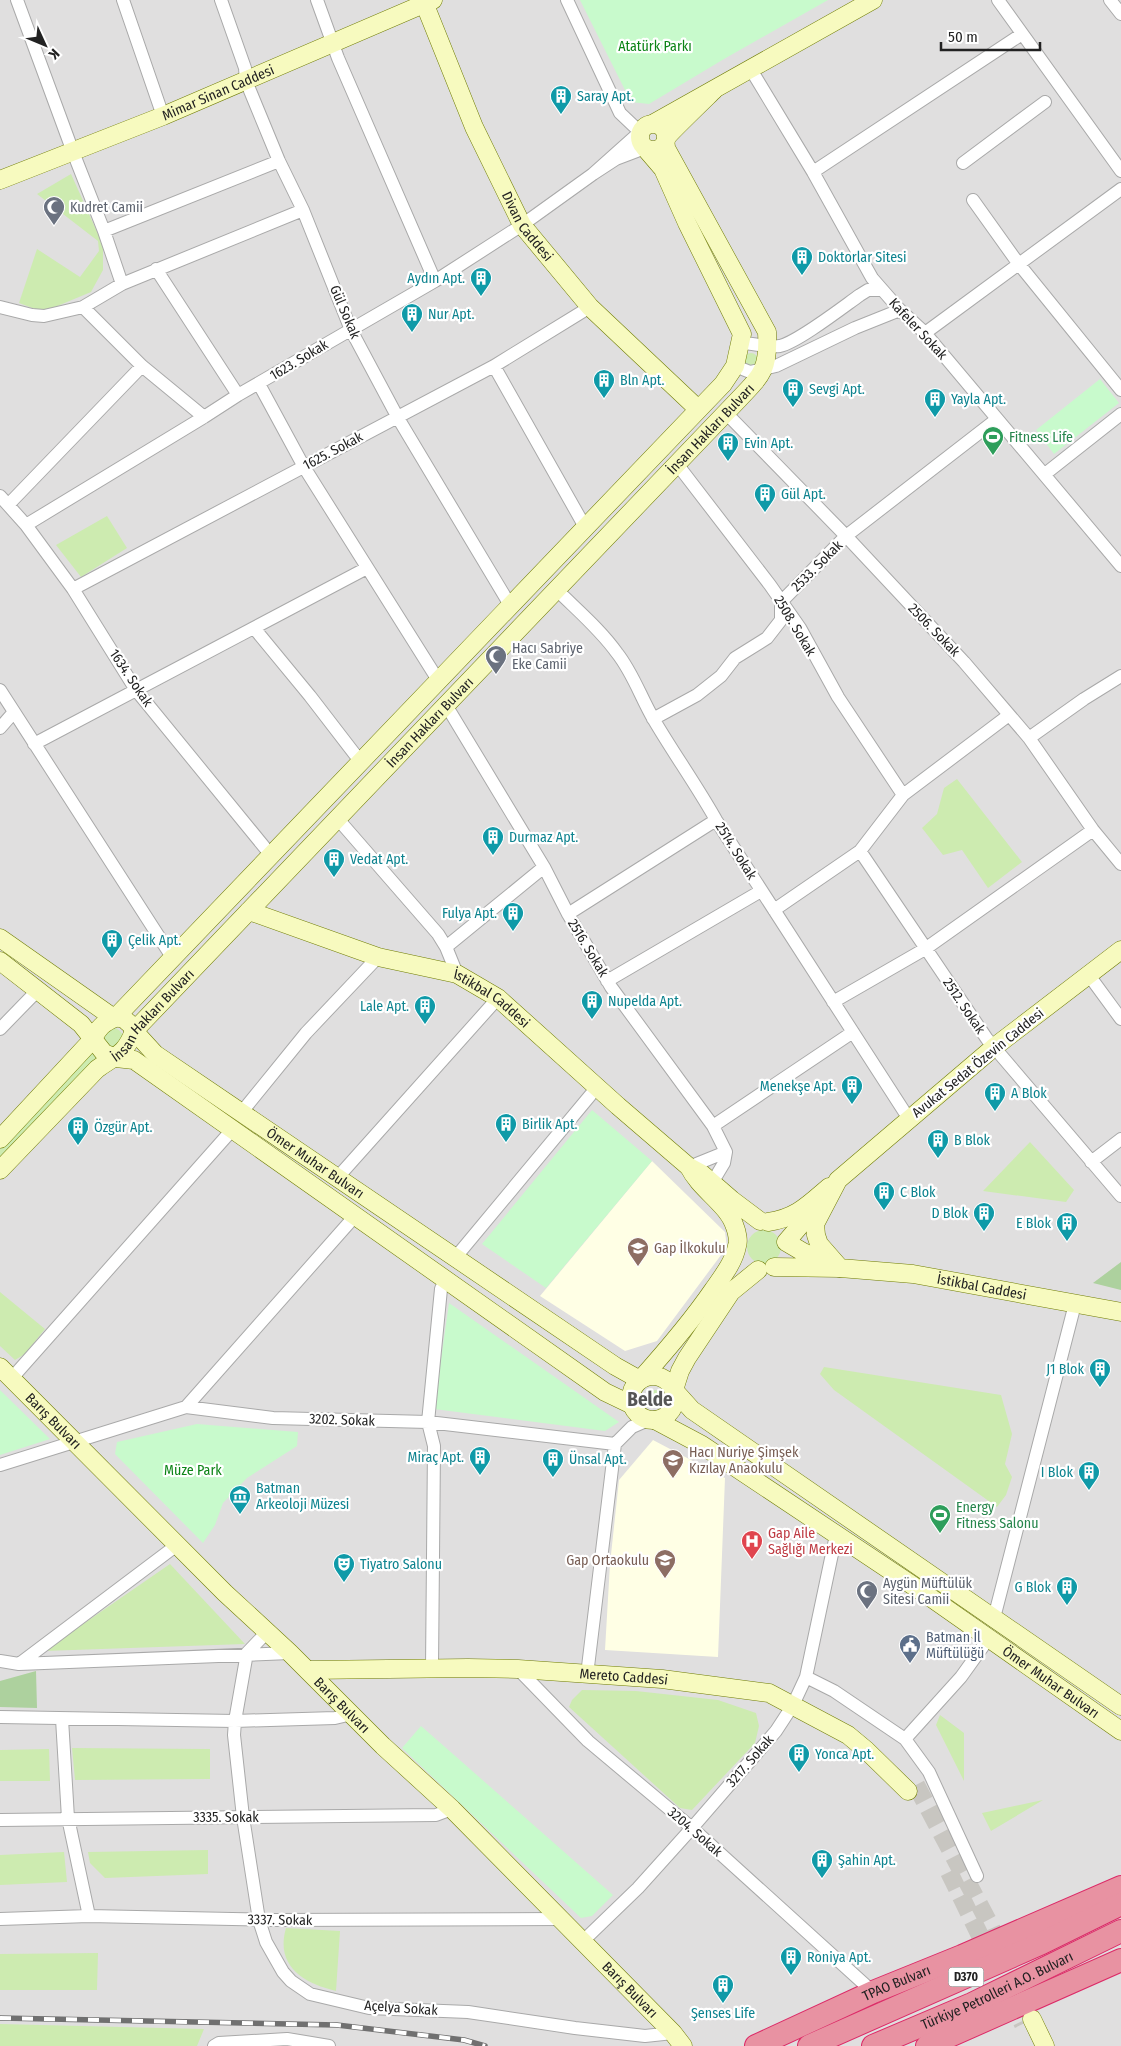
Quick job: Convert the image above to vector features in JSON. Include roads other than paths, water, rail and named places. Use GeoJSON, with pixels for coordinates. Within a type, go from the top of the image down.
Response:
{"type":"FeatureCollection","features":[{"type":"Feature","properties":{"kind":"highway","name":"TPAO Bulvarı"},"geometry":{"type":"LineString","coordinates":[[756,2046],[873,1992],[1121,1887]]}},
{"type":"Feature","properties":{"kind":"highway","name":"TPAO Bulvarı"},"geometry":{"type":"LineString","coordinates":[[809,2046],[1042,1943],[1121,1904]]}},
{"type":"Feature","properties":{"kind":"highway","name":"Türkiye Petrolleri A.O. Bulvarı"},"geometry":{"type":"LineString","coordinates":[[873,2046],[972,2004],[1121,1932]]}},
{"type":"Feature","properties":{"kind":"highway"},"geometry":{"type":"LineString","coordinates":[[927,2046],[1121,1960]]}},
{"type":"Feature","properties":{"kind":"main road"},"geometry":{"type":"LineString","coordinates":[[714,90],[686,120],[672,131],[662,147],[658,149],[646,134],[714,90],[750,68],[872,0]]}},
{"type":"Feature","properties":{"kind":"main road","name":"Mimar Sinan Caddesi"},"geometry":{"type":"LineString","coordinates":[[0,180],[164,116],[427,1]]}},
{"type":"Feature","properties":{"kind":"main road","name":"Divan Caddesi"},"geometry":{"type":"LineString","coordinates":[[427,1],[474,127],[522,225],[590,306],[698,409]]}},
{"type":"Feature","properties":{"kind":"main road","name":"İnsan Hakları Bulvarı"},"geometry":{"type":"LineString","coordinates":[[0,1139],[93,1039],[97,1030],[106,1022],[115,1018],[722,384],[735,366],[742,334],[687,223],[646,134]]}},
{"type":"Feature","properties":{"kind":"main road"},"geometry":{"type":"LineString","coordinates":[[666,139],[668,155],[766,332],[768,346],[765,369]]}},
{"type":"Feature","properties":{"kind":"main road","name":"İnsan Hakları Bulvarı"},"geometry":{"type":"LineString","coordinates":[[0,1170],[97,1069],[116,1058],[129,1046],[134,1032],[756,382],[765,369]]}},
{"type":"Feature","properties":{"kind":"main road","name":"İstikbal Caddesi"},"geometry":{"type":"LineString","coordinates":[[249,911],[378,957],[457,974],[498,998],[689,1167]]}},
{"type":"Feature","properties":{"kind":"main road","name":"Ömer Muhar Bulvarı"},"geometry":{"type":"LineString","coordinates":[[0,938],[115,1018],[124,1020],[131,1025],[134,1032],[155,1054],[615,1366],[640,1380]]}},
{"type":"Feature","properties":{"kind":"main road","name":"Avukat Sedat Özevin Caddesi"},"geometry":{"type":"LineString","coordinates":[[764,1222],[785,1220],[802,1210],[993,1048],[1121,950]]}},
{"type":"Feature","properties":{"kind":"main road","name":"Ömer Muhar Bulvarı"},"geometry":{"type":"LineString","coordinates":[[0,961],[81,1024],[104,1053],[116,1058],[134,1060],[605,1392],[632,1405]]}},
{"type":"Feature","properties":{"kind":"main road"},"geometry":{"type":"LineString","coordinates":[[689,1167],[764,1222],[780,1230],[786,1242],[803,1252],[840,1268]]}},
{"type":"Feature","properties":{"kind":"main road"},"geometry":{"type":"LineString","coordinates":[[689,1167],[694,1177],[728,1212],[735,1227],[741,1259],[751,1268],[840,1268]]}},
{"type":"Feature","properties":{"kind":"main road"},"geometry":{"type":"LineString","coordinates":[[838,1180],[815,1224],[819,1244],[840,1268]]}},
{"type":"Feature","properties":{"kind":"main road","name":"Avukat Sedat Özevin Caddesi"},"geometry":{"type":"LineString","coordinates":[[786,1242],[838,1180]]}},
{"type":"Feature","properties":{"kind":"main road"},"geometry":{"type":"LineString","coordinates":[[764,1222],[747,1227],[739,1238],[738,1245],[725,1273],[701,1308],[632,1391],[632,1405],[641,1417],[651,1420],[668,1415],[675,1403],[674,1390],[687,1358],[731,1292],[784,1257],[786,1242]]}},
{"type":"Feature","properties":{"kind":"main road","name":"İstikbal Caddesi"},"geometry":{"type":"LineString","coordinates":[[840,1268],[913,1274],[1121,1312]]}},
{"type":"Feature","properties":{"kind":"main road","name":"Barış Bulvarı"},"geometry":{"type":"LineString","coordinates":[[6,1372],[177,1545],[452,1809],[678,2039]]}},
{"type":"Feature","properties":{"kind":"main road"},"geometry":{"type":"LineString","coordinates":[[640,1380],[653,1375],[660,1376],[666,1379],[674,1390]]}},
{"type":"Feature","properties":{"kind":"main road","name":"Ömer Muhar Bulvarı"},"geometry":{"type":"LineString","coordinates":[[674,1390],[692,1410],[1121,1706]]}},
{"type":"Feature","properties":{"kind":"main road","name":"Ömer Muhar Bulvarı"},"geometry":{"type":"LineString","coordinates":[[651,1420],[702,1444],[990,1638],[1121,1731]]}},
{"type":"Feature","properties":{"kind":"main road","name":"Mereto Caddesi"},"geometry":{"type":"LineString","coordinates":[[308,1670],[518,1669],[662,1679],[769,1693],[795,1700]]}},
{"type":"Feature","properties":{"kind":"main road"},"geometry":{"type":"LineString","coordinates":[[795,1700],[863,1734],[881,1748],[912,1788]]}},
{"type":"Feature","properties":{"kind":"main road"},"geometry":{"type":"LineString","coordinates":[[1034,2046],[1027,2021],[1045,2046]]}},
{"type":"Feature","properties":{"kind":"street"},"geometry":{"type":"LineString","coordinates":[[17,0],[122,284]]}},
{"type":"Feature","properties":{"kind":"street"},"geometry":{"type":"LineString","coordinates":[[123,0],[164,116]]}},
{"type":"Feature","properties":{"kind":"street","name":"Gül Sokak"},"geometry":{"type":"LineString","coordinates":[[221,0],[244,68],[246,81],[279,161],[303,210],[351,330],[398,418],[510,605]]}},
{"type":"Feature","properties":{"kind":"street"},"geometry":{"type":"LineString","coordinates":[[317,0],[332,44],[435,281]]}},
{"type":"Feature","properties":{"kind":"street"},"geometry":{"type":"LineString","coordinates":[[567,0],[620,113],[646,134]]}},
{"type":"Feature","properties":{"kind":"street"},"geometry":{"type":"LineString","coordinates":[[998,0],[1121,171]]}},
{"type":"Feature","properties":{"kind":"street"},"geometry":{"type":"LineString","coordinates":[[1110,0],[1121,14]]}},
{"type":"Feature","properties":{"kind":"street"},"geometry":{"type":"LineString","coordinates":[[813,172],[1022,34]]}},
{"type":"Feature","properties":{"kind":"street","name":"Kafeler Sokak"},"geometry":{"type":"LineString","coordinates":[[750,68],[813,172],[872,278],[900,310],[925,334],[1121,566]]}},
{"type":"Feature","properties":{"kind":"street"},"geometry":{"type":"LineString","coordinates":[[963,163],[1045,102]]}},
{"type":"Feature","properties":{"kind":"street","name":"1623. Sokak"},"geometry":{"type":"LineString","coordinates":[[26,525],[238,395],[435,281],[522,225],[616,158],[646,134]]}},
{"type":"Feature","properties":{"kind":"street"},"geometry":{"type":"LineString","coordinates":[[104,231],[279,161]]}},
{"type":"Feature","properties":{"kind":"street"},"geometry":{"type":"LineString","coordinates":[[925,334],[1018,263],[1121,189]]}},
{"type":"Feature","properties":{"kind":"street"},"geometry":{"type":"LineString","coordinates":[[972,200],[1018,263],[1121,390]]}},
{"type":"Feature","properties":{"kind":"street"},"geometry":{"type":"LineString","coordinates":[[0,307],[44,316],[83,307],[122,284],[156,269],[303,210]]}},
{"type":"Feature","properties":{"kind":"street"},"geometry":{"type":"LineString","coordinates":[[156,269],[238,395]]}},
{"type":"Feature","properties":{"kind":"street"},"geometry":{"type":"LineString","coordinates":[[741,343],[782,346],[868,290],[882,290]]}},
{"type":"Feature","properties":{"kind":"street","name":"1625. Sokak"},"geometry":{"type":"LineString","coordinates":[[73,589],[494,366],[590,306]]}},
{"type":"Feature","properties":{"kind":"street"},"geometry":{"type":"LineString","coordinates":[[83,307],[142,366],[204,417]]}},
{"type":"Feature","properties":{"kind":"street"},"geometry":{"type":"LineString","coordinates":[[735,366],[750,372],[765,369],[791,360],[855,328],[900,310]]}},
{"type":"Feature","properties":{"kind":"street"},"geometry":{"type":"LineString","coordinates":[[4,501],[142,366]]}},
{"type":"Feature","properties":{"kind":"street"},"geometry":{"type":"LineString","coordinates":[[494,366],[585,527]]}},
{"type":"Feature","properties":{"kind":"street"},"geometry":{"type":"LineString","coordinates":[[259,384],[304,467],[438,680]]}},
{"type":"Feature","properties":{"kind":"street","name":"2506. Sokak"},"geometry":{"type":"LineString","coordinates":[[726,413],[846,536],[964,662],[1029,738],[1093,830],[1121,864]]}},
{"type":"Feature","properties":{"kind":"street","name":"2533. Sokak"},"geometry":{"type":"LineString","coordinates":[[653,719],[697,695],[721,676],[735,658],[766,638],[781,620],[782,602],[846,536],[998,419]]}},
{"type":"Feature","properties":{"kind":"street"},"geometry":{"type":"LineString","coordinates":[[1045,474],[1119,419]]}},
{"type":"Feature","properties":{"kind":"street","name":"2508. Sokak"},"geometry":{"type":"LineString","coordinates":[[677,464],[800,628],[838,697],[903,795]]}},
{"type":"Feature","properties":{"kind":"street","name":"1634. Sokak"},"geometry":{"type":"LineString","coordinates":[[4,501],[26,525],[73,589],[136,690],[270,854]]}},
{"type":"Feature","properties":{"kind":"street"},"geometry":{"type":"LineString","coordinates":[[1110,553],[1121,545]]}},
{"type":"Feature","properties":{"kind":"street"},"geometry":{"type":"LineString","coordinates":[[34,744],[367,568]]}},
{"type":"Feature","properties":{"kind":"street","name":"2514. Sokak"},"geometry":{"type":"LineString","coordinates":[[556,590],[598,629],[618,654],[636,684],[653,719],[703,796],[716,820],[909,1119]]}},
{"type":"Feature","properties":{"kind":"street"},"geometry":{"type":"LineString","coordinates":[[254,628],[310,696],[360,762]]}},
{"type":"Feature","properties":{"kind":"street"},"geometry":{"type":"LineString","coordinates":[[1029,738],[1084,699],[1121,676]]}},
{"type":"Feature","properties":{"kind":"street"},"geometry":{"type":"LineString","coordinates":[[0,690],[172,957]]}},
{"type":"Feature","properties":{"kind":"street","name":"2516. Sokak"},"geometry":{"type":"LineString","coordinates":[[446,705],[544,867],[568,914],[607,980],[713,1126],[726,1152]]}},
{"type":"Feature","properties":{"kind":"street"},"geometry":{"type":"LineString","coordinates":[[0,728],[14,712]]}},
{"type":"Feature","properties":{"kind":"street"},"geometry":{"type":"LineString","coordinates":[[774,910],[860,851],[903,795],[1009,715]]}},
{"type":"Feature","properties":{"kind":"street"},"geometry":{"type":"LineString","coordinates":[[337,818],[438,934],[446,947],[457,974]]}},
{"type":"Feature","properties":{"kind":"street"},"geometry":{"type":"LineString","coordinates":[[568,914],[716,820]]}},
{"type":"Feature","properties":{"kind":"street"},"geometry":{"type":"LineString","coordinates":[[833,1002],[925,949],[1093,830]]}},
{"type":"Feature","properties":{"kind":"street","name":"2512. Sokak"},"geometry":{"type":"LineString","coordinates":[[860,851],[993,1048],[1121,1196]]}},
{"type":"Feature","properties":{"kind":"street"},"geometry":{"type":"LineString","coordinates":[[446,947],[544,867]]}},
{"type":"Feature","properties":{"kind":"street"},"geometry":{"type":"LineString","coordinates":[[607,980],[761,890]]}},
{"type":"Feature","properties":{"kind":"street"},"geometry":{"type":"LineString","coordinates":[[241,1113],[306,1033],[378,957]]}},
{"type":"Feature","properties":{"kind":"street"},"geometry":{"type":"LineString","coordinates":[[1088,974],[1121,1019]]}},
{"type":"Feature","properties":{"kind":"street"},"geometry":{"type":"LineString","coordinates":[[0,1029],[38,990]]}},
{"type":"Feature","properties":{"kind":"street"},"geometry":{"type":"LineString","coordinates":[[338,1177],[498,998]]}},
{"type":"Feature","properties":{"kind":"street"},"geometry":{"type":"LineString","coordinates":[[713,1126],[852,1032]]}},
{"type":"Feature","properties":{"kind":"street"},"geometry":{"type":"LineString","coordinates":[[455,1258],[598,1086]]}},
{"type":"Feature","properties":{"kind":"street"},"geometry":{"type":"LineString","coordinates":[[6,1372],[232,1130]]}},
{"type":"Feature","properties":{"kind":"street"},"geometry":{"type":"LineString","coordinates":[[1091,1162],[1121,1139]]}},
{"type":"Feature","properties":{"kind":"street"},"geometry":{"type":"LineString","coordinates":[[689,1167],[726,1152]]}},
{"type":"Feature","properties":{"kind":"street"},"geometry":{"type":"LineString","coordinates":[[712,1183],[724,1162],[726,1152]]}},
{"type":"Feature","properties":{"kind":"street"},"geometry":{"type":"LineString","coordinates":[[186,1407],[355,1216]]}},
{"type":"Feature","properties":{"kind":"street"},"geometry":{"type":"LineString","coordinates":[[432,1668],[434,1446],[428,1422],[441,1289],[445,1280]]}},
{"type":"Feature","properties":{"kind":"street"},"geometry":{"type":"LineString","coordinates":[[994,1618],[1075,1304]]}},
{"type":"Feature","properties":{"kind":"street","name":"3202. Sokak"},"geometry":{"type":"LineString","coordinates":[[0,1465],[186,1407],[273,1418],[428,1422],[616,1444]]}},
{"type":"Feature","properties":{"kind":"street"},"geometry":{"type":"LineString","coordinates":[[587,1675],[616,1444],[632,1427],[651,1420]]}},
{"type":"Feature","properties":{"kind":"street","name":"3217. Sokak"},"geometry":{"type":"LineString","coordinates":[[582,1942],[638,1888],[692,1828],[776,1730],[795,1700],[806,1677],[836,1534]]}},
{"type":"Feature","properties":{"kind":"street"},"geometry":{"type":"LineString","coordinates":[[19,1664],[177,1545]]}},
{"type":"Feature","properties":{"kind":"street"},"geometry":{"type":"LineString","coordinates":[[247,1653],[267,1632]]}},
{"type":"Feature","properties":{"kind":"street"},"geometry":{"type":"LineString","coordinates":[[905,1739],[960,1677],[990,1638]]}},
{"type":"Feature","properties":{"kind":"street"},"geometry":{"type":"LineString","coordinates":[[0,1661],[19,1664],[247,1653],[290,1653]]}},
{"type":"Feature","properties":{"kind":"street","name":"Açelya Sokak"},"geometry":{"type":"LineString","coordinates":[[247,1653],[234,1735],[243,1817],[259,1920],[266,1942],[282,1972],[291,1981],[310,1994],[369,2008],[468,2012],[576,2028],[678,2039]]}},
{"type":"Feature","properties":{"kind":"street","name":"3204. Sokak"},"geometry":{"type":"LineString","coordinates":[[518,1669],[588,1741],[692,1828],[873,1992]]}},
{"type":"Feature","properties":{"kind":"street"},"geometry":{"type":"LineString","coordinates":[[806,1677],[834,1691],[905,1739],[929,1772],[977,1876]]}},
{"type":"Feature","properties":{"kind":"street"},"geometry":{"type":"LineString","coordinates":[[0,1717],[235,1721],[335,1718],[352,1714]]}},
{"type":"Feature","properties":{"kind":"street"},"geometry":{"type":"LineString","coordinates":[[62,1719],[68,1818],[89,1916]]}},
{"type":"Feature","properties":{"kind":"street","name":"3335. Sokak"},"geometry":{"type":"LineString","coordinates":[[0,1820],[436,1815],[452,1809]]}},
{"type":"Feature","properties":{"kind":"street","name":"3337. Sokak"},"geometry":{"type":"LineString","coordinates":[[0,1919],[89,1916],[259,1920],[561,1919]]}},
{"type":"Feature","properties":{"kind":"street"},"geometry":{"type":"LineString","coordinates":[[214,2046],[219,2044],[286,2039],[329,2046]]}},
{"type":"Feature","properties":{"kind":"tunnel"},"geometry":{"type":"LineString","coordinates":[[916,1785],[989,1923],[1020,1994]]}},
{"type":"Feature","properties":{"kind":"tunnel"},"geometry":{"type":"LineString","coordinates":[[949,1872],[990,1956]]}},
{"type":"Feature","properties":{"kind":"tunnel"},"geometry":{"type":"LineString","coordinates":[[1010,1997],[1023,2024]]}},
{"type":"Feature","properties":{"kind":"railway"},"geometry":{"type":"LineString","coordinates":[[0,2018],[337,2025],[464,2040],[485,2046]]}},
{"type":"Feature","properties":{"kind":"place","name":"Saray Apt."},"geometry":{"type":"Point","coordinates":[561,115]}},
{"type":"Feature","properties":{"kind":"place","name":"Kudret Camii"},"geometry":{"type":"Point","coordinates":[54,226]}},
{"type":"Feature","properties":{"kind":"place","name":"Doktorlar Sitesi"},"geometry":{"type":"Point","coordinates":[802,276]}},
{"type":"Feature","properties":{"kind":"place","name":"Aydın Apt."},"geometry":{"type":"Point","coordinates":[481,297]}},
{"type":"Feature","properties":{"kind":"place","name":"Nur Apt."},"geometry":{"type":"Point","coordinates":[412,333]}},
{"type":"Feature","properties":{"kind":"place","name":"Bln Apt."},"geometry":{"type":"Point","coordinates":[604,399]}},
{"type":"Feature","properties":{"kind":"place","name":"Sevgi Apt."},"geometry":{"type":"Point","coordinates":[793,408]}},
{"type":"Feature","properties":{"kind":"place","name":"Yayla Apt."},"geometry":{"type":"Point","coordinates":[935,418]}},
{"type":"Feature","properties":{"kind":"place","name":"Fitness Life"},"geometry":{"type":"Point","coordinates":[993,456]}},
{"type":"Feature","properties":{"kind":"place","name":"Evin Apt."},"geometry":{"type":"Point","coordinates":[728,462]}},
{"type":"Feature","properties":{"kind":"place","name":"Gül Apt."},"geometry":{"type":"Point","coordinates":[765,513]}},
{"type":"Feature","properties":{"kind":"place","name":"Hacı Sabriye Eke Camii"},"geometry":{"type":"Point","coordinates":[496,675]}},
{"type":"Feature","properties":{"kind":"place","name":"Durmaz Apt."},"geometry":{"type":"Point","coordinates":[493,856]}},
{"type":"Feature","properties":{"kind":"place","name":"Vedat Apt."},"geometry":{"type":"Point","coordinates":[334,878]}},
{"type":"Feature","properties":{"kind":"place","name":"Fulya Apt."},"geometry":{"type":"Point","coordinates":[513,932]}},
{"type":"Feature","properties":{"kind":"place","name":"Çelik Apt."},"geometry":{"type":"Point","coordinates":[112,959]}},
{"type":"Feature","properties":{"kind":"place","name":"Nupelda Apt."},"geometry":{"type":"Point","coordinates":[592,1020]}},
{"type":"Feature","properties":{"kind":"place","name":"Lale Apt."},"geometry":{"type":"Point","coordinates":[425,1025]}},
{"type":"Feature","properties":{"kind":"place","name":"Menekşe Apt."},"geometry":{"type":"Point","coordinates":[852,1105]}},
{"type":"Feature","properties":{"kind":"place","name":"A Blok"},"geometry":{"type":"Point","coordinates":[995,1112]}},
{"type":"Feature","properties":{"kind":"place","name":"Birlik Apt."},"geometry":{"type":"Point","coordinates":[506,1143]}},
{"type":"Feature","properties":{"kind":"place","name":"Özgür Apt."},"geometry":{"type":"Point","coordinates":[78,1146]}},
{"type":"Feature","properties":{"kind":"place","name":"B Blok"},"geometry":{"type":"Point","coordinates":[938,1159]}},
{"type":"Feature","properties":{"kind":"place","name":"C Blok"},"geometry":{"type":"Point","coordinates":[884,1211]}},
{"type":"Feature","properties":{"kind":"place","name":"D Blok"},"geometry":{"type":"Point","coordinates":[984,1232]}},
{"type":"Feature","properties":{"kind":"place","name":"E Blok"},"geometry":{"type":"Point","coordinates":[1067,1242]}},
{"type":"Feature","properties":{"kind":"place","name":"Gap İlkokulu"},"geometry":{"type":"Point","coordinates":[638,1267]}},
{"type":"Feature","properties":{"kind":"place","name":"J1 Blok"},"geometry":{"type":"Point","coordinates":[1100,1388]}},
{"type":"Feature","properties":{"kind":"place","name":"Miraç Apt."},"geometry":{"type":"Point","coordinates":[480,1476]}},
{"type":"Feature","properties":{"kind":"place","name":"Ünsal Apt."},"geometry":{"type":"Point","coordinates":[553,1478]}},
{"type":"Feature","properties":{"kind":"place","name":"Hacı Nuriye Şimşek Kızılay Anaokulu"},"geometry":{"type":"Point","coordinates":[673,1479]}},
{"type":"Feature","properties":{"kind":"place","name":"I Blok"},"geometry":{"type":"Point","coordinates":[1089,1491]}},
{"type":"Feature","properties":{"kind":"place","name":"Batman Arkeoloji Müzesi"},"geometry":{"type":"Point","coordinates":[240,1515]}},
{"type":"Feature","properties":{"kind":"place","name":"Energy Fitness Salonu"},"geometry":{"type":"Point","coordinates":[940,1534]}},
{"type":"Feature","properties":{"kind":"place","name":"Gap Aile Sağlığı Merkezi"},"geometry":{"type":"Point","coordinates":[752,1560]}},
{"type":"Feature","properties":{"kind":"place","name":"Gap Ortaokulu"},"geometry":{"type":"Point","coordinates":[665,1579]}},
{"type":"Feature","properties":{"kind":"place","name":"Tiyatro Salonu"},"geometry":{"type":"Point","coordinates":[344,1583]}},
{"type":"Feature","properties":{"kind":"place","name":"G Blok"},"geometry":{"type":"Point","coordinates":[1067,1606]}},
{"type":"Feature","properties":{"kind":"place","name":"Aygün Müftülük Sitesi Camii"},"geometry":{"type":"Point","coordinates":[867,1610]}},
{"type":"Feature","properties":{"kind":"place","name":"Batman İl Müftülüğü"},"geometry":{"type":"Point","coordinates":[910,1664]}},
{"type":"Feature","properties":{"kind":"place","name":"Yonca Apt."},"geometry":{"type":"Point","coordinates":[799,1773]}},
{"type":"Feature","properties":{"kind":"place","name":"Şahin Apt."},"geometry":{"type":"Point","coordinates":[822,1879]}},
{"type":"Feature","properties":{"kind":"place","name":"Roniya Apt."},"geometry":{"type":"Point","coordinates":[791,1976]}},
{"type":"Feature","properties":{"kind":"place","name":"Şenses Life"},"geometry":{"type":"Point","coordinates":[723,2004]}},
{"type":"Feature","properties":{"kind":"district","name":"Belde"},"geometry":{"type":"Point","coordinates":[650,1399]}},
{"type":"Feature","properties":{"kind":"park label","name":"Atatürk Parkı"},"geometry":{"type":"Point","coordinates":[655,46]}},
{"type":"Feature","properties":{"kind":"park label","name":"Müze Park"},"geometry":{"type":"Point","coordinates":[193,1470]}}]}
